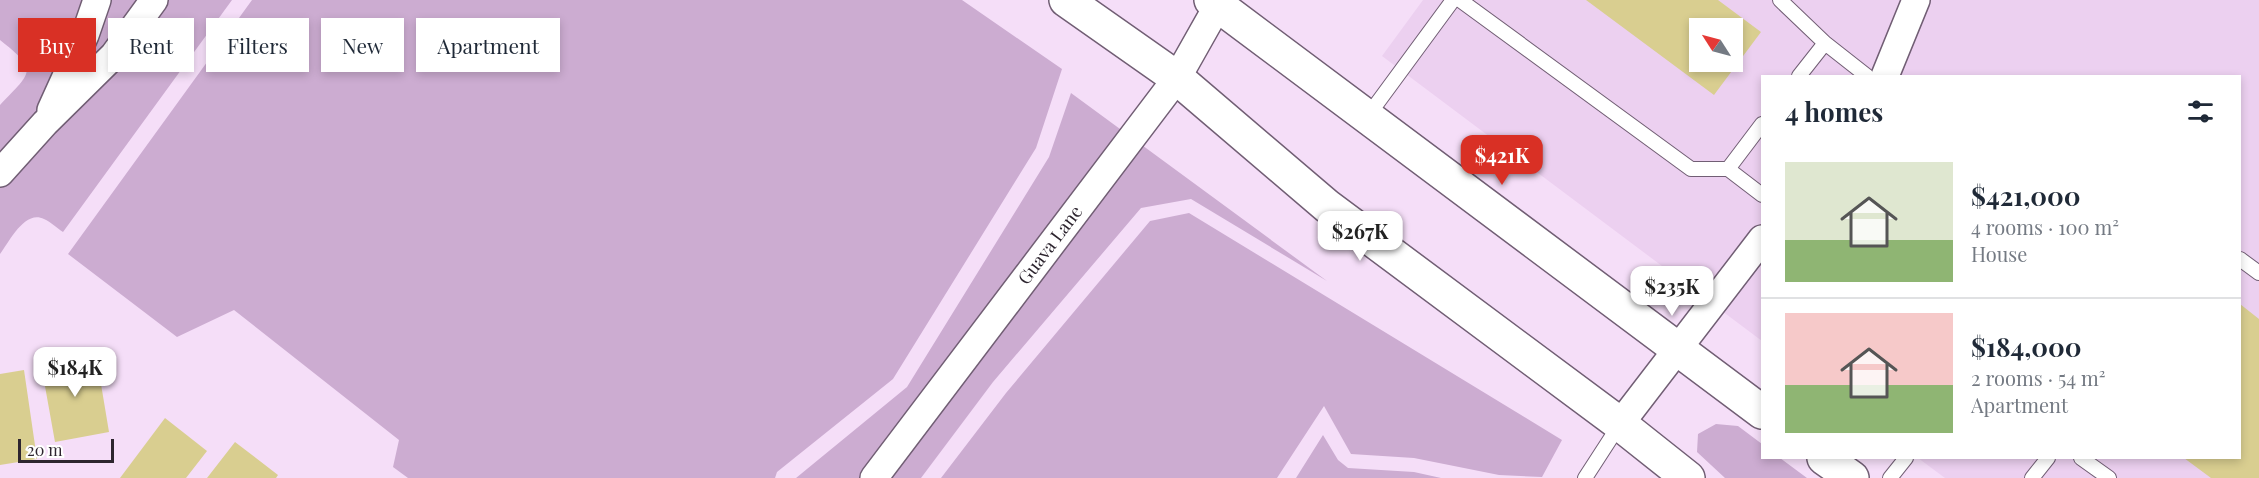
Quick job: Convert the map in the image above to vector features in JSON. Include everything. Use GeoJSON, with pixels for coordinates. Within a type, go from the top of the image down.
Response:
{"type":"FeatureCollection","features":[{"type":"Feature","properties":{"kind":"main road"},"geometry":{"type":"LineString","coordinates":[[1066,0],[1177,78],[1327,206],[1689,478]]}},
{"type":"Feature","properties":{"kind":"main road"},"geometry":{"type":"LineString","coordinates":[[1216,2],[1761,411]]}},
{"type":"Feature","properties":{"kind":"main road"},"geometry":{"type":"LineString","coordinates":[[1825,459],[1852,478]]}},
{"type":"Feature","properties":{"kind":"street"},"geometry":{"type":"LineString","coordinates":[[45,123],[85,35],[97,0]]}},
{"type":"Feature","properties":{"kind":"street"},"geometry":{"type":"LineString","coordinates":[[0,173],[45,123],[114,55],[154,0]]}},
{"type":"Feature","properties":{"kind":"street"},"geometry":{"type":"LineString","coordinates":[[1885,75],[1916,0]]}},
{"type":"Feature","properties":{"kind":"street","name":"Guava Lane"},"geometry":{"type":"LineString","coordinates":[[874,478],[1177,78],[1216,2]]}},
{"type":"Feature","properties":{"kind":"street"},"geometry":{"type":"LineString","coordinates":[[1620,424],[1761,240]]}},
{"type":"Feature","properties":{"kind":"lane"},"geometry":{"type":"LineString","coordinates":[[1367,117],[1453,0]]}},
{"type":"Feature","properties":{"kind":"lane"},"geometry":{"type":"LineString","coordinates":[[1460,0],[1692,169],[1728,169],[1761,194]]}},
{"type":"Feature","properties":{"kind":"lane"},"geometry":{"type":"LineString","coordinates":[[1780,0],[1825,44],[1866,75]]}},
{"type":"Feature","properties":{"kind":"lane"},"geometry":{"type":"LineString","coordinates":[[1800,75],[1825,44]]}},
{"type":"Feature","properties":{"kind":"lane"},"geometry":{"type":"LineString","coordinates":[[1728,169],[1761,125]]}},
{"type":"Feature","properties":{"kind":"lane"},"geometry":{"type":"LineString","coordinates":[[2241,260],[2259,273]]}},
{"type":"Feature","properties":{"kind":"lane"},"geometry":{"type":"LineString","coordinates":[[1585,478],[1620,424]]}},
{"type":"Feature","properties":{"kind":"lane"},"geometry":{"type":"LineString","coordinates":[[1890,478],[1905,459]]}},
{"type":"Feature","properties":{"kind":"lane"},"geometry":{"type":"LineString","coordinates":[[2032,478],[2047,459]]}},
{"type":"Feature","properties":{"kind":"lane"},"geometry":{"type":"LineString","coordinates":[[2082,459],[2109,478]]}},
{"type":"Feature","properties":{"kind":"shaded area"},"geometry":{"type":"Polygon","coordinates":[[[0,0],[232,0],[219,18],[206,18],[206,36],[194,52],[194,18],[108,18],[108,72],[180,72],[63,232],[44,219],[37,217],[30,219],[18,228],[0,254],[0,105],[19,85],[27,72],[96,72],[96,18],[18,18],[18,55],[0,40],[0,0]]]}},
{"type":"Feature","properties":{"kind":"shaded area"},"geometry":{"type":"Polygon","coordinates":[[[252,0],[962,0],[1062,69],[1036,148],[893,379],[777,472],[775,478],[408,478],[393,467],[399,440],[234,310],[177,337],[68,254],[206,64],[206,72],[309,72],[309,18],[239,18],[252,0]]]}},
{"type":"Feature","properties":{"kind":"shaded area"},"geometry":{"type":"Polygon","coordinates":[[[1423,0],[2259,0],[2259,478],[1945,478],[1919,459],[2241,459],[2241,75],[1761,75],[1761,340],[1382,56],[1423,0]]]}},
{"type":"Feature","properties":{"kind":"shaded area"},"geometry":{"type":"Polygon","coordinates":[[[1071,93],[1327,281],[1191,199],[1141,208],[993,382],[921,478],[796,478],[907,387],[1049,157],[1071,93]]]}},
{"type":"Feature","properties":{"kind":"shaded area"},"geometry":{"type":"Polygon","coordinates":[[[1189,213],[1562,440],[1542,477],[1499,475],[1414,458],[1351,454],[1324,406],[1277,478],[941,478],[1006,393],[1150,221],[1189,213]]]}},
{"type":"Feature","properties":{"kind":"shaded area"},"geometry":{"type":"Polygon","coordinates":[[[1716,424],[1738,426],[1761,443],[1761,459],[1781,459],[1807,478],[1725,478],[1697,452],[1698,434],[1716,424]]]}},
{"type":"Feature","properties":{"kind":"shaded area"},"geometry":{"type":"Polygon","coordinates":[[[1323,435],[1338,460],[1348,468],[1414,472],[1441,478],[1296,478],[1323,435]]]}},
{"type":"Feature","properties":{"kind":"building"},"geometry":{"type":"Polygon","coordinates":[[[1586,0],[1718,0],[1742,18],[1689,18],[1689,72],[1731,72],[1714,95],[1586,0]]]}},
{"type":"Feature","properties":{"kind":"building"},"geometry":{"type":"Polygon","coordinates":[[[1743,19],[1761,32],[1743,56],[1743,19]]]}},
{"type":"Feature","properties":{"kind":"building"},"geometry":{"type":"Polygon","coordinates":[[[2241,305],[2259,319],[2259,478],[2211,478],[2185,459],[2241,459],[2241,305]]]}},
{"type":"Feature","properties":{"kind":"building"},"geometry":{"type":"Polygon","coordinates":[[[96,354],[109,432],[55,442],[41,364],[96,354]]]}},
{"type":"Feature","properties":{"kind":"building"},"geometry":{"type":"Polygon","coordinates":[[[24,370],[37,459],[0,465],[0,374],[24,370]]]}},
{"type":"Feature","properties":{"kind":"building"},"geometry":{"type":"Polygon","coordinates":[[[165,418],[207,451],[186,478],[120,478],[165,418]]]}},
{"type":"Feature","properties":{"kind":"building"},"geometry":{"type":"Polygon","coordinates":[[[235,442],[278,475],[276,478],[207,478],[235,442]]]}}]}
